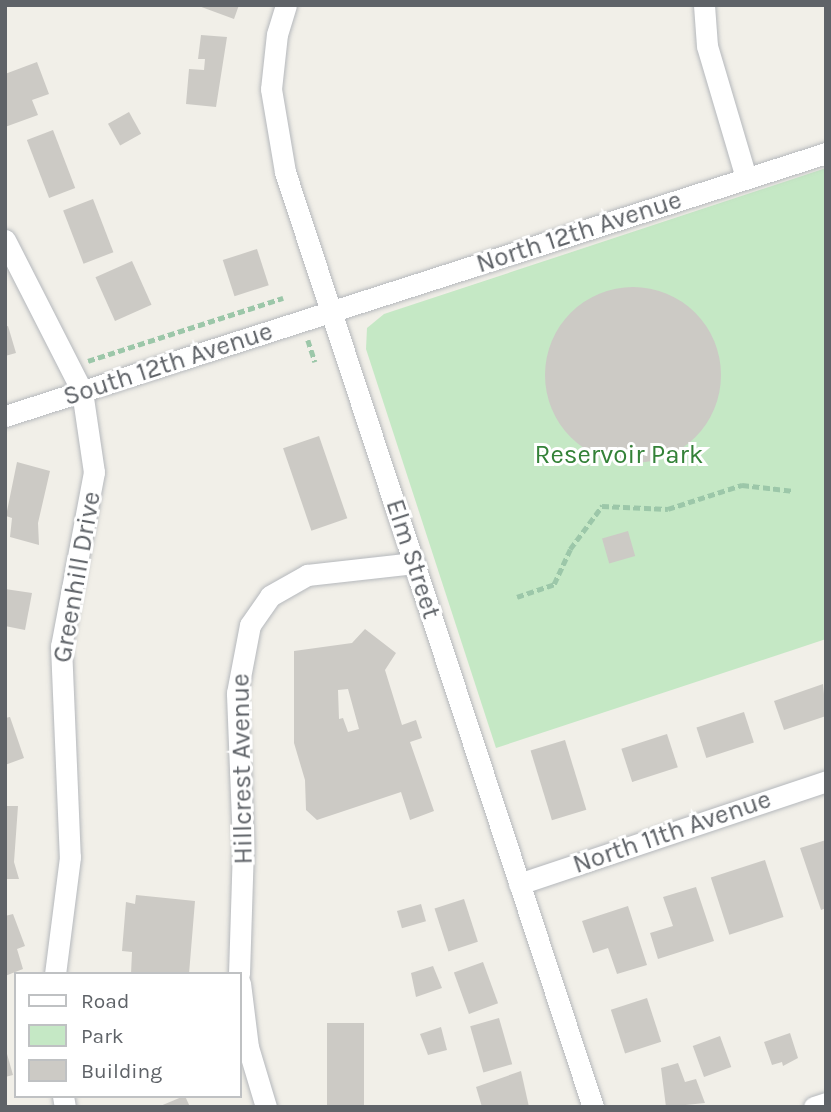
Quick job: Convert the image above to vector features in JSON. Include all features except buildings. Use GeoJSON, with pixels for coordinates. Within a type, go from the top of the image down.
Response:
{"type":"FeatureCollection","features":[{"type":"Feature","properties":{"kind":"street","name":"Elm Street"},"geometry":{"type":"LineString","coordinates":[[286,5],[276,34],[271,89],[285,173],[593,1107]]}},
{"type":"Feature","properties":{"kind":"street"},"geometry":{"type":"LineString","coordinates":[[704,5],[707,46],[746,178]]}},
{"type":"Feature","properties":{"kind":"street","name":"North 12th Avenue"},"geometry":{"type":"LineString","coordinates":[[331,311],[826,153]]}},
{"type":"Feature","properties":{"kind":"street","name":"Greenhill Drive"},"geometry":{"type":"LineString","coordinates":[[5,240],[82,391],[94,472],[61,646],[70,857],[55,972]]}},
{"type":"Feature","properties":{"kind":"street","name":"South 12th Avenue"},"geometry":{"type":"LineString","coordinates":[[5,416],[331,311]]}},
{"type":"Feature","properties":{"kind":"street","name":"Hillcrest Avenue"},"geometry":{"type":"LineString","coordinates":[[239,972],[243,856],[237,694],[250,625],[270,596],[307,575],[415,564]]}},
{"type":"Feature","properties":{"kind":"street","name":"North 11th Avenue"},"geometry":{"type":"LineString","coordinates":[[519,884],[826,781]]}},
{"type":"Feature","properties":{"kind":"street"},"geometry":{"type":"LineString","coordinates":[[242,999],[248,1047],[266,1107]]}},
{"type":"Feature","properties":{"kind":"street"},"geometry":{"type":"LineString","coordinates":[[814,1107],[826,1103]]}},
{"type":"Feature","properties":{"kind":"path"},"geometry":{"type":"LineString","coordinates":[[88,361],[283,298]]}},
{"type":"Feature","properties":{"kind":"path"},"geometry":{"type":"LineString","coordinates":[[308,339],[315,362]]}},
{"type":"Feature","properties":{"kind":"path"},"geometry":{"type":"LineString","coordinates":[[517,597],[554,584],[570,549],[602,506],[668,509],[742,485],[794,491]]}},
{"type":"Feature","properties":{"kind":"green space","name":"Reservoir Park"},"geometry":{"type":"Polygon","coordinates":[[[826,168],[826,639],[496,748],[366,349],[367,328],[384,314],[826,168]]]}}]}
